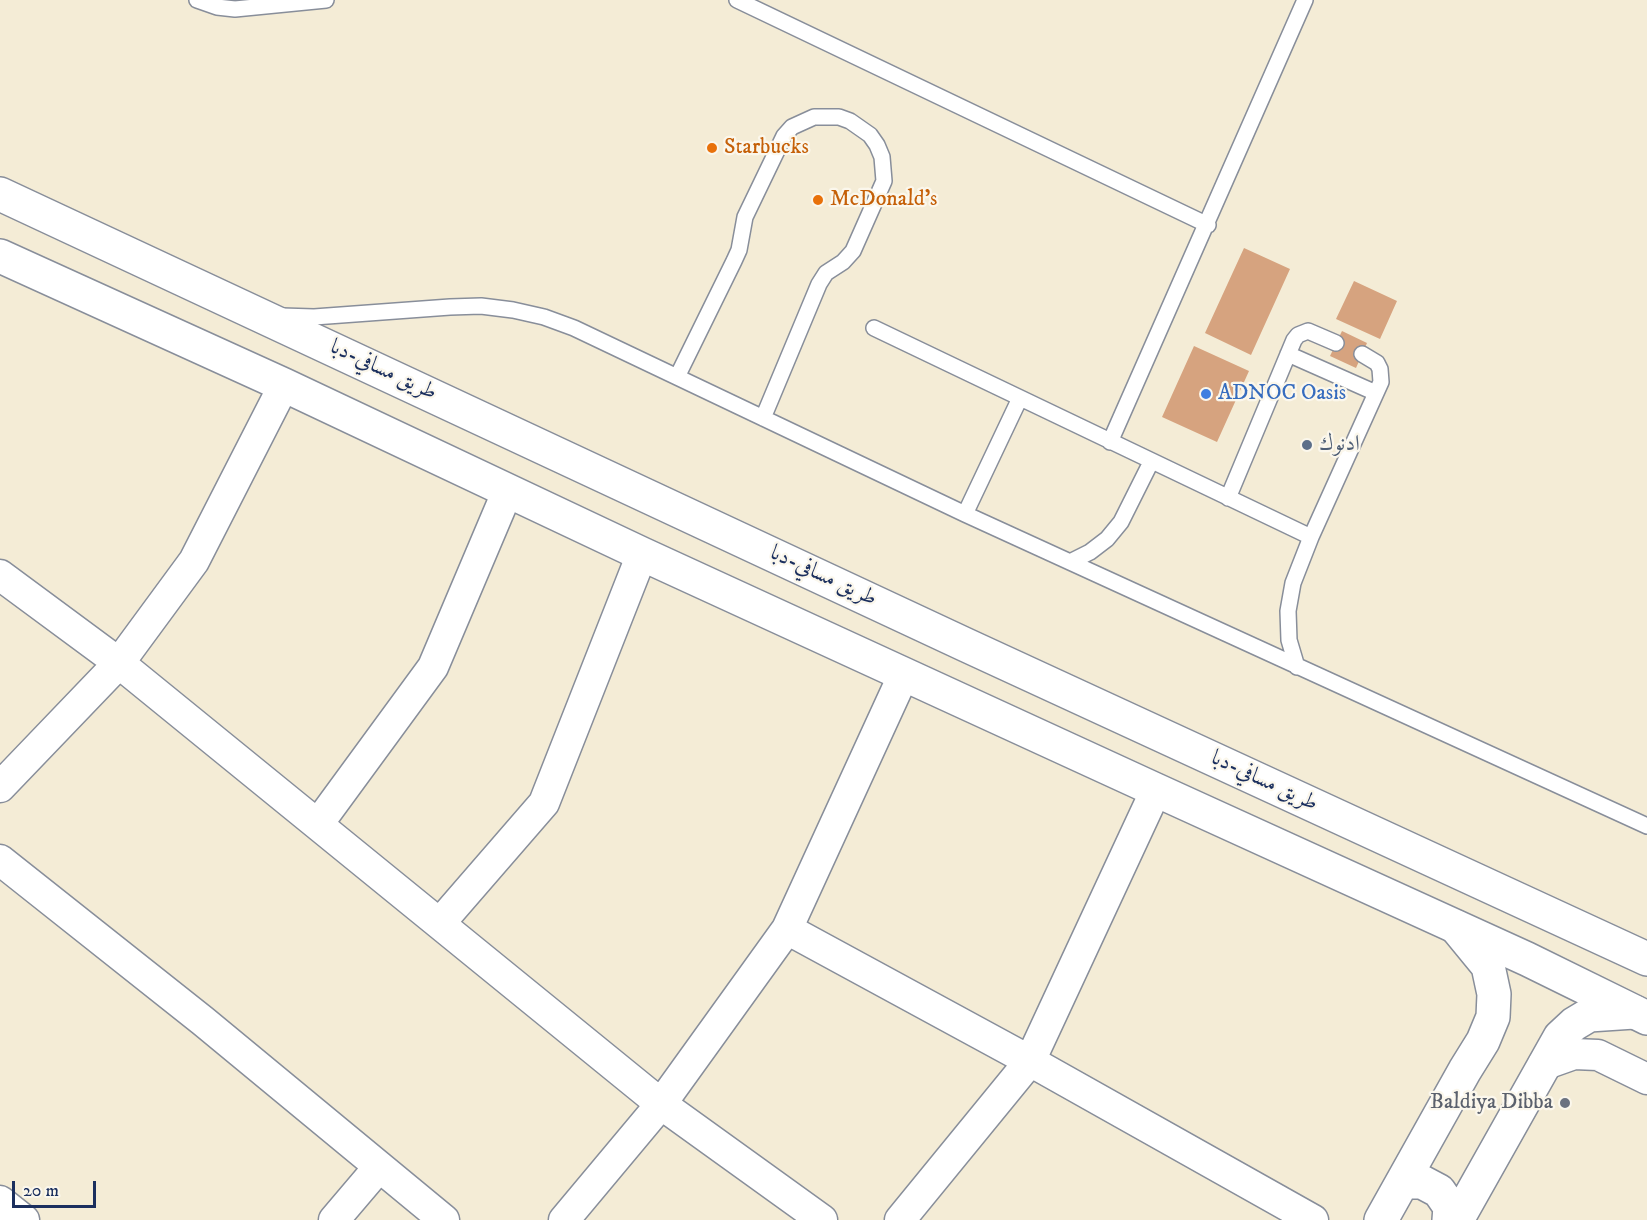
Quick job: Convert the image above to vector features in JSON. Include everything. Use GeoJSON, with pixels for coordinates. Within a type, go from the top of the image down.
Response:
{"type":"FeatureCollection","features":[{"type":"Feature","properties":{"kind":"main road","name":"طريق مسافي-دبا"},"geometry":{"type":"LineString","coordinates":[[0,194],[955,640],[1647,959]]}},
{"type":"Feature","properties":{"kind":"main road"},"geometry":{"type":"LineString","coordinates":[[0,256],[284,385],[642,554],[1527,959],[1641,1015]]}},
{"type":"Feature","properties":{"kind":"main road"},"geometry":{"type":"LineString","coordinates":[[1381,1220],[1484,1041],[1493,1017],[1494,994],[1488,966],[1456,927]]}},
{"type":"Feature","properties":{"kind":"main road"},"geometry":{"type":"LineString","coordinates":[[1457,1220],[1560,1037],[1574,1024],[1589,1015],[1641,1015]]}},
{"type":"Feature","properties":{"kind":"main road"},"geometry":{"type":"LineString","coordinates":[[1403,1182],[1422,1182],[1439,1191],[1450,1207],[1449,1220]]}},
{"type":"Feature","properties":{"kind":"street"},"geometry":{"type":"LineString","coordinates":[[0,787],[119,663],[194,561],[284,385]]}},
{"type":"Feature","properties":{"kind":"street"},"geometry":{"type":"LineString","coordinates":[[318,824],[433,667],[508,490]]}},
{"type":"Feature","properties":{"kind":"street"},"geometry":{"type":"LineString","coordinates":[[440,923],[544,803],[642,554]]}},
{"type":"Feature","properties":{"kind":"street"},"geometry":{"type":"LineString","coordinates":[[0,575],[119,663],[661,1104],[822,1220]]}},
{"type":"Feature","properties":{"kind":"street"},"geometry":{"type":"LineString","coordinates":[[564,1220],[661,1104],[787,929],[904,674]]}},
{"type":"Feature","properties":{"kind":"street"},"geometry":{"type":"LineString","coordinates":[[900,1220],[1030,1061],[1156,790]]}},
{"type":"Feature","properties":{"kind":"street"},"geometry":{"type":"LineString","coordinates":[[0,860],[204,1021],[444,1220]]}},
{"type":"Feature","properties":{"kind":"street"},"geometry":{"type":"LineString","coordinates":[[787,929],[1030,1061],[1313,1220]]}},
{"type":"Feature","properties":{"kind":"street"},"geometry":{"type":"LineString","coordinates":[[1543,1065],[1574,1054],[1598,1055],[1647,1079]]}},
{"type":"Feature","properties":{"kind":"street"},"geometry":{"type":"LineString","coordinates":[[334,1220],[380,1167]]}},
{"type":"Feature","properties":{"kind":"street"},"geometry":{"type":"LineString","coordinates":[[0,1201],[24,1220]]}},
{"type":"Feature","properties":{"kind":"lane"},"geometry":{"type":"LineString","coordinates":[[197,0],[217,7],[235,9],[326,0]]}},
{"type":"Feature","properties":{"kind":"lane"},"geometry":{"type":"LineString","coordinates":[[736,0],[1208,225]]}},
{"type":"Feature","properties":{"kind":"lane"},"geometry":{"type":"LineString","coordinates":[[1110,442],[1208,225],[1305,0]]}},
{"type":"Feature","properties":{"kind":"lane"},"geometry":{"type":"LineString","coordinates":[[676,376],[739,250],[745,217],[784,136],[792,127],[814,117],[839,117],[850,121],[870,135],[877,145],[882,157],[884,181],[853,251],[843,262],[826,273],[819,284],[763,418]]}},
{"type":"Feature","properties":{"kind":"lane"},"geometry":{"type":"LineString","coordinates":[[265,316],[314,317],[481,306],[544,317],[574,328],[965,514],[1647,826]]}},
{"type":"Feature","properties":{"kind":"lane"},"geometry":{"type":"LineString","coordinates":[[874,328],[1311,537]]}},
{"type":"Feature","properties":{"kind":"lane"},"geometry":{"type":"LineString","coordinates":[[1228,498],[1294,340],[1304,332],[1313,332],[1336,343]]}},
{"type":"Feature","properties":{"kind":"lane"},"geometry":{"type":"LineString","coordinates":[[1288,354],[1376,393]]}},
{"type":"Feature","properties":{"kind":"lane"},"geometry":{"type":"LineString","coordinates":[[1297,667],[1289,640],[1288,611],[1293,583],[1311,537],[1381,382],[1380,369],[1372,359],[1362,354]]}},
{"type":"Feature","properties":{"kind":"lane"},"geometry":{"type":"LineString","coordinates":[[965,514],[1020,399]]}},
{"type":"Feature","properties":{"kind":"lane"},"geometry":{"type":"LineString","coordinates":[[1070,562],[1090,552],[1107,539],[1121,522],[1151,462]]}},
{"type":"Feature","properties":{"kind":"building"},"geometry":{"type":"Polygon","coordinates":[[[1244,248],[1290,269],[1251,355],[1205,333],[1244,248]]]}},
{"type":"Feature","properties":{"kind":"building"},"geometry":{"type":"Polygon","coordinates":[[[1354,281],[1397,301],[1380,339],[1336,319],[1354,281]]]}},
{"type":"Feature","properties":{"kind":"building"},"geometry":{"type":"Polygon","coordinates":[[[1342,331],[1367,343],[1356,368],[1330,356],[1342,331]]]}},
{"type":"Feature","properties":{"kind":"building","name":"ADNOC Oasis"},"geometry":{"type":"Polygon","coordinates":[[[1194,346],[1249,371],[1217,442],[1162,417],[1194,346]]]}},
{"type":"Feature","properties":{"kind":"place","name":"Starbucks"},"geometry":{"type":"Point","coordinates":[712,148]}},
{"type":"Feature","properties":{"kind":"place","name":"McDonald's"},"geometry":{"type":"Point","coordinates":[818,200]}},
{"type":"Feature","properties":{"kind":"place","name":"ADNOC Oasis"},"geometry":{"type":"Point","coordinates":[1206,394]}},
{"type":"Feature","properties":{"kind":"place","name":"ادنوك"},"geometry":{"type":"Point","coordinates":[1307,445]}},
{"type":"Feature","properties":{"kind":"place","name":"Baldiya Dibba"},"geometry":{"type":"Point","coordinates":[1565,1103]}}]}
